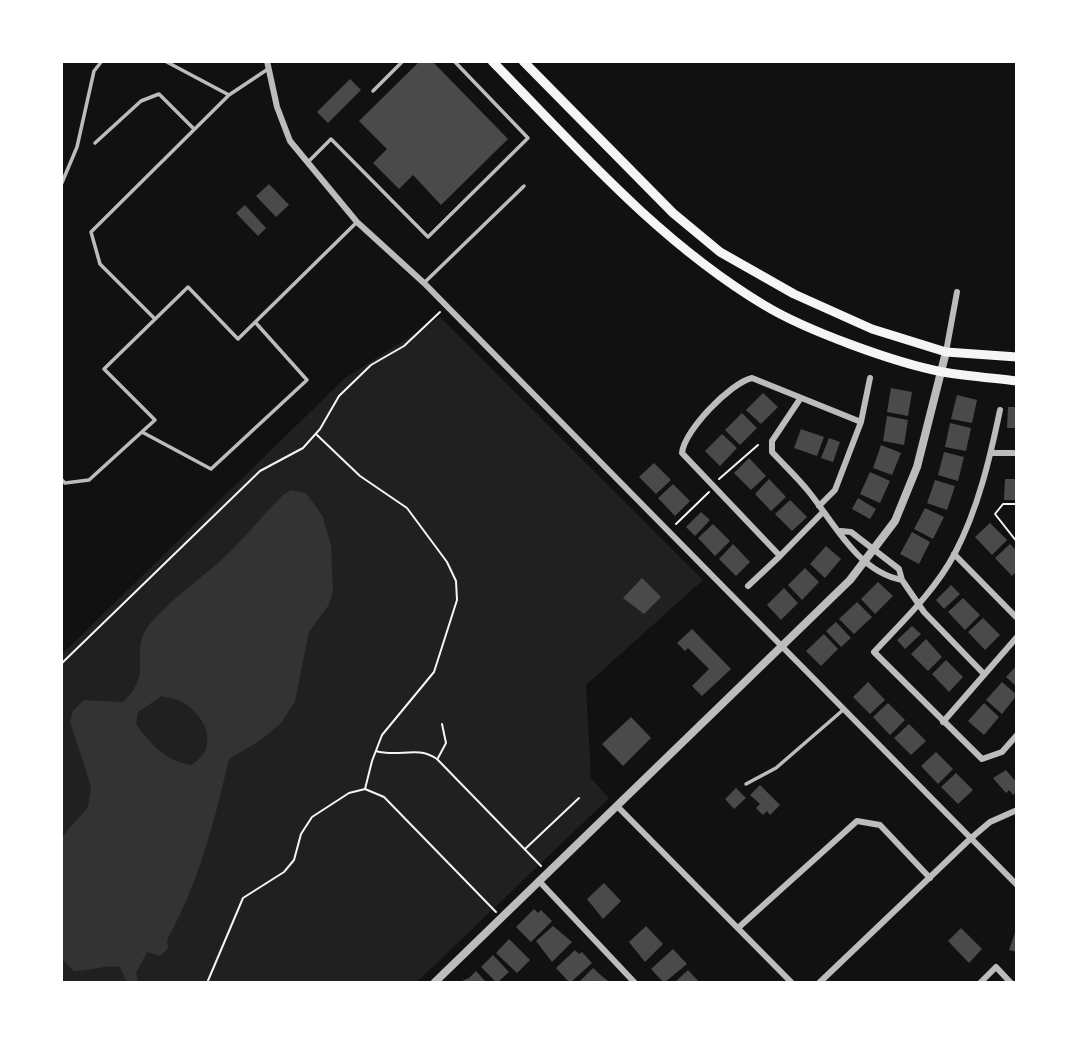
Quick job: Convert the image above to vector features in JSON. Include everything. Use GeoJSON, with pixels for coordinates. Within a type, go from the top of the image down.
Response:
{"type":"FeatureCollection","features":[{"type":"Feature","properties":{"kind":"main road"},"geometry":{"type":"LineString","coordinates":[[492,61],[656,226],[703,265],[766,307],[842,340],[941,371],[1017,381]]}},
{"type":"Feature","properties":{"kind":"main road"},"geometry":{"type":"LineString","coordinates":[[523,61],[673,213],[720,251],[794,294],[872,329],[946,352],[1017,357]]}},
{"type":"Feature","properties":{"kind":"street"},"geometry":{"type":"LineString","coordinates":[[267,61],[282,124],[290,141],[357,222],[424,283],[1017,886]]}},
{"type":"Feature","properties":{"kind":"street"},"geometry":{"type":"LineString","coordinates":[[434,983],[850,580],[874,549],[895,521],[917,467],[946,352],[957,292]]}},
{"type":"Feature","properties":{"kind":"street"},"geometry":{"type":"LineString","coordinates":[[780,556],[681,453],[683,439],[738,381],[752,378],[861,422]]}},
{"type":"Feature","properties":{"kind":"street"},"geometry":{"type":"LineString","coordinates":[[748,586],[780,556],[835,490],[861,422],[870,378]]}},
{"type":"Feature","properties":{"kind":"street"},"geometry":{"type":"LineString","coordinates":[[800,399],[772,441],[772,452],[841,531],[844,541],[892,578],[902,580]]}},
{"type":"Feature","properties":{"kind":"street"},"geometry":{"type":"LineString","coordinates":[[1000,410],[991,453],[954,554],[919,604],[873,652],[982,759],[1002,752],[1017,734]]}},
{"type":"Feature","properties":{"kind":"street"},"geometry":{"type":"LineString","coordinates":[[991,453],[1017,453]]}},
{"type":"Feature","properties":{"kind":"street"},"geometry":{"type":"LineString","coordinates":[[841,531],[851,532],[899,569],[902,580],[919,604],[983,673]]}},
{"type":"Feature","properties":{"kind":"street"},"geometry":{"type":"LineString","coordinates":[[954,554],[1017,618]]}},
{"type":"Feature","properties":{"kind":"street"},"geometry":{"type":"LineString","coordinates":[[943,722],[1017,637]]}},
{"type":"Feature","properties":{"kind":"street"},"geometry":{"type":"LineString","coordinates":[[617,806],[792,983]]}},
{"type":"Feature","properties":{"kind":"street"},"geometry":{"type":"LineString","coordinates":[[819,983],[970,839],[990,822],[1017,810]]}},
{"type":"Feature","properties":{"kind":"street"},"geometry":{"type":"LineString","coordinates":[[737,928],[857,821],[880,825],[930,878]]}},
{"type":"Feature","properties":{"kind":"street"},"geometry":{"type":"LineString","coordinates":[[539,881],[635,983]]}},
{"type":"Feature","properties":{"kind":"street"},"geometry":{"type":"LineString","coordinates":[[980,983],[996,967],[1011,983]]}},
{"type":"Feature","properties":{"kind":"lane"},"geometry":{"type":"LineString","coordinates":[[61,185],[77,146],[94,71],[102,61]]}},
{"type":"Feature","properties":{"kind":"lane"},"geometry":{"type":"LineString","coordinates":[[165,61],[229,95]]}},
{"type":"Feature","properties":{"kind":"lane"},"geometry":{"type":"LineString","coordinates":[[373,91],[403,61]]}},
{"type":"Feature","properties":{"kind":"lane"},"geometry":{"type":"LineString","coordinates":[[307,162],[331,139],[428,237],[528,138],[454,61]]}},
{"type":"Feature","properties":{"kind":"lane"},"geometry":{"type":"LineString","coordinates":[[155,319],[100,264],[91,232],[229,95],[268,69]]}},
{"type":"Feature","properties":{"kind":"lane"},"geometry":{"type":"LineString","coordinates":[[95,143],[141,101],[159,94],[194,129]]}},
{"type":"Feature","properties":{"kind":"lane"},"geometry":{"type":"LineString","coordinates":[[424,283],[524,186]]}},
{"type":"Feature","properties":{"kind":"lane"},"geometry":{"type":"LineString","coordinates":[[61,479],[65,483],[89,480],[155,420],[104,369],[188,288],[238,339],[357,222]]}},
{"type":"Feature","properties":{"kind":"lane"},"geometry":{"type":"LineString","coordinates":[[142,432],[211,469],[307,380],[255,322]]}},
{"type":"Feature","properties":{"kind":"lane"},"geometry":{"type":"LineString","coordinates":[[746,784],[776,768],[843,709]]}},
{"type":"Feature","properties":{"kind":"path"},"geometry":{"type":"LineString","coordinates":[[61,664],[260,471],[303,448],[316,434],[332,404],[371,365],[404,346],[446,306]]}},
{"type":"Feature","properties":{"kind":"path"},"geometry":{"type":"LineString","coordinates":[[316,434],[370,482],[407,508],[456,581],[457,600],[434,673],[382,735],[365,789]]}},
{"type":"Feature","properties":{"kind":"path"},"geometry":{"type":"LineString","coordinates":[[716,482],[754,445],[758,445]]}},
{"type":"Feature","properties":{"kind":"path"},"geometry":{"type":"LineString","coordinates":[[366,488],[370,482]]}},
{"type":"Feature","properties":{"kind":"path"},"geometry":{"type":"LineString","coordinates":[[676,524],[710,492]]}},
{"type":"Feature","properties":{"kind":"path"},"geometry":{"type":"LineString","coordinates":[[1017,504],[1003,504],[995,514],[1017,542]]}},
{"type":"Feature","properties":{"kind":"path"},"geometry":{"type":"LineString","coordinates":[[437,759],[446,743],[442,724]]}},
{"type":"Feature","properties":{"kind":"path"},"geometry":{"type":"LineString","coordinates":[[376,751],[398,756],[422,751],[437,759],[541,866]]}},
{"type":"Feature","properties":{"kind":"path"},"geometry":{"type":"LineString","coordinates":[[207,983],[243,898],[284,872],[294,859],[301,834],[312,817],[349,793],[365,789],[384,797],[501,918]]}},
{"type":"Feature","properties":{"kind":"path"},"geometry":{"type":"LineString","coordinates":[[524,850],[579,798]]}},
{"type":"Feature","properties":{"kind":"shaded area"},"geometry":{"type":"Polygon","coordinates":[[[440,317],[703,580],[586,685],[591,778],[609,798],[416,983],[61,983],[61,655],[344,379],[440,317]]]}},
{"type":"Feature","properties":{"kind":"shaded area"},"geometry":{"type":"Polygon","coordinates":[[[291,490],[306,493],[322,515],[331,545],[333,592],[328,606],[309,632],[295,701],[281,723],[261,740],[229,759],[204,852],[188,896],[167,940],[168,948],[161,956],[147,952],[136,973],[138,983],[127,983],[120,967],[74,971],[64,961],[61,948],[61,838],[88,807],[91,786],[70,722],[73,711],[84,700],[123,702],[138,681],[141,643],[150,624],[174,599],[227,555],[282,496],[291,490]],[[162,696],[138,712],[136,724],[166,756],[191,765],[205,751],[207,734],[204,725],[184,703],[162,696]]]}},
{"type":"Feature","properties":{"kind":"building"},"geometry":{"type":"Polygon","coordinates":[[[420,61],[432,61],[508,139],[441,205],[413,175],[399,189],[373,163],[387,149],[359,121],[420,61]]]}},
{"type":"Feature","properties":{"kind":"building"},"geometry":{"type":"Polygon","coordinates":[[[350,79],[361,90],[328,123],[317,112],[350,79]]]}},
{"type":"Feature","properties":{"kind":"building"},"geometry":{"type":"Polygon","coordinates":[[[269,184],[289,205],[276,217],[256,196],[269,184]]]}},
{"type":"Feature","properties":{"kind":"building"},"geometry":{"type":"Polygon","coordinates":[[[245,205],[266,228],[258,236],[236,213],[245,205]]]}},
{"type":"Feature","properties":{"kind":"building"},"geometry":{"type":"Polygon","coordinates":[[[891,388],[912,392],[908,416],[887,412],[891,388]]]}},
{"type":"Feature","properties":{"kind":"building"},"geometry":{"type":"Polygon","coordinates":[[[763,393],[778,407],[761,424],[746,410],[763,393]]]}},
{"type":"Feature","properties":{"kind":"building"},"geometry":{"type":"Polygon","coordinates":[[[957,395],[977,400],[972,423],[951,419],[957,395]]]}},
{"type":"Feature","properties":{"kind":"building"},"geometry":{"type":"Polygon","coordinates":[[[1008,407],[1017,407],[1017,428],[1007,428],[1008,407]]]}},
{"type":"Feature","properties":{"kind":"building"},"geometry":{"type":"Polygon","coordinates":[[[742,413],[757,428],[740,445],[725,430],[742,413]]]}},
{"type":"Feature","properties":{"kind":"building"},"geometry":{"type":"Polygon","coordinates":[[[887,416],[908,420],[904,445],[883,441],[887,416]]]}},
{"type":"Feature","properties":{"kind":"building"},"geometry":{"type":"Polygon","coordinates":[[[950,423],[971,428],[966,451],[945,447],[950,423]]]}},
{"type":"Feature","properties":{"kind":"building"},"geometry":{"type":"Polygon","coordinates":[[[801,429],[824,437],[817,456],[794,448],[801,429]]]}},
{"type":"Feature","properties":{"kind":"building"},"geometry":{"type":"Polygon","coordinates":[[[722,434],[737,448],[720,466],[705,451],[722,434]]]}},
{"type":"Feature","properties":{"kind":"building"},"geometry":{"type":"Polygon","coordinates":[[[829,438],[840,442],[833,462],[821,458],[829,438]]]}},
{"type":"Feature","properties":{"kind":"building"},"geometry":{"type":"Polygon","coordinates":[[[881,445],[901,453],[892,475],[873,468],[881,445]]]}},
{"type":"Feature","properties":{"kind":"building"},"geometry":{"type":"Polygon","coordinates":[[[944,452],[964,457],[958,481],[938,475],[944,452]]]}},
{"type":"Feature","properties":{"kind":"building"},"geometry":{"type":"Polygon","coordinates":[[[749,458],[766,476],[751,490],[734,473],[749,458]]]}},
{"type":"Feature","properties":{"kind":"building"},"geometry":{"type":"Polygon","coordinates":[[[654,463],[671,480],[656,494],[639,477],[654,463]]]}},
{"type":"Feature","properties":{"kind":"building"},"geometry":{"type":"Polygon","coordinates":[[[870,472],[890,481],[880,503],[860,494],[870,472]]]}},
{"type":"Feature","properties":{"kind":"building"},"geometry":{"type":"Polygon","coordinates":[[[769,479],[786,497],[771,511],[755,494],[769,479]]]}},
{"type":"Feature","properties":{"kind":"building"},"geometry":{"type":"Polygon","coordinates":[[[1005,479],[1017,479],[1017,500],[1004,500],[1005,479]]]}},
{"type":"Feature","properties":{"kind":"building"},"geometry":{"type":"Polygon","coordinates":[[[935,480],[955,486],[947,510],[927,503],[935,480]]]}},
{"type":"Feature","properties":{"kind":"building"},"geometry":{"type":"Polygon","coordinates":[[[673,484],[690,501],[675,516],[658,498],[673,484]]]}},
{"type":"Feature","properties":{"kind":"building"},"geometry":{"type":"Polygon","coordinates":[[[858,498],[876,509],[870,519],[852,509],[858,498]]]}},
{"type":"Feature","properties":{"kind":"building"},"geometry":{"type":"Polygon","coordinates":[[[790,500],[807,517],[792,531],[775,514],[790,500]]]}},
{"type":"Feature","properties":{"kind":"building"},"geometry":{"type":"Polygon","coordinates":[[[925,508],[944,517],[933,539],[914,529],[925,508]]]}},
{"type":"Feature","properties":{"kind":"building"},"geometry":{"type":"Polygon","coordinates":[[[701,512],[710,520],[695,536],[686,527],[701,512]]]}},
{"type":"Feature","properties":{"kind":"building"},"geometry":{"type":"Polygon","coordinates":[[[990,523],[1007,540],[992,555],[975,537],[990,523]]]}},
{"type":"Feature","properties":{"kind":"building"},"geometry":{"type":"Polygon","coordinates":[[[713,524],[730,541],[715,556],[698,538],[713,524]]]}},
{"type":"Feature","properties":{"kind":"building"},"geometry":{"type":"Polygon","coordinates":[[[912,532],[930,542],[919,564],[900,554],[912,532]]]}},
{"type":"Feature","properties":{"kind":"building"},"geometry":{"type":"Polygon","coordinates":[[[733,544],[750,562],[736,576],[719,559],[733,544]]]}},
{"type":"Feature","properties":{"kind":"building"},"geometry":{"type":"Polygon","coordinates":[[[1010,544],[1017,551],[1017,571],[1012,576],[995,558],[1010,544]]]}},
{"type":"Feature","properties":{"kind":"building"},"geometry":{"type":"Polygon","coordinates":[[[826,546],[841,559],[825,578],[810,564],[826,546]]]}},
{"type":"Feature","properties":{"kind":"building"},"geometry":{"type":"Polygon","coordinates":[[[805,568],[819,582],[802,600],[788,585],[805,568]]]}},
{"type":"Feature","properties":{"kind":"building"},"geometry":{"type":"Polygon","coordinates":[[[642,578],[661,597],[644,614],[623,598],[642,578]]]}},
{"type":"Feature","properties":{"kind":"building"},"geometry":{"type":"Polygon","coordinates":[[[878,582],[893,596],[875,614],[861,599],[878,582]]]}},
{"type":"Feature","properties":{"kind":"building"},"geometry":{"type":"Polygon","coordinates":[[[951,585],[960,594],[944,609],[936,600],[951,585]]]}},
{"type":"Feature","properties":{"kind":"building"},"geometry":{"type":"Polygon","coordinates":[[[784,588],[798,603],[781,620],[767,605],[784,588]]]}},
{"type":"Feature","properties":{"kind":"building"},"geometry":{"type":"Polygon","coordinates":[[[963,598],[980,615],[965,630],[948,612],[963,598]]]}},
{"type":"Feature","properties":{"kind":"building"},"geometry":{"type":"Polygon","coordinates":[[[857,602],[872,617],[854,634],[839,619],[857,602]]]}},
{"type":"Feature","properties":{"kind":"building"},"geometry":{"type":"Polygon","coordinates":[[[983,618],[1000,635],[985,650],[968,632],[983,618]]]}},
{"type":"Feature","properties":{"kind":"building"},"geometry":{"type":"Polygon","coordinates":[[[836,622],[851,638],[841,647],[826,631],[836,622]]]}},
{"type":"Feature","properties":{"kind":"building"},"geometry":{"type":"Polygon","coordinates":[[[912,626],[921,634],[905,649],[897,640],[912,626]]]}},
{"type":"Feature","properties":{"kind":"building"},"geometry":{"type":"Polygon","coordinates":[[[692,629],[731,669],[702,696],[692,686],[709,669],[688,648],[685,651],[677,643],[692,629]]]}},
{"type":"Feature","properties":{"kind":"building"},"geometry":{"type":"Polygon","coordinates":[[[824,634],[838,649],[821,666],[806,651],[824,634]]]}},
{"type":"Feature","properties":{"kind":"building"},"geometry":{"type":"Polygon","coordinates":[[[926,639],[942,657],[928,671],[911,654],[926,639]]]}},
{"type":"Feature","properties":{"kind":"building"},"geometry":{"type":"Polygon","coordinates":[[[946,660],[963,677],[949,692],[932,674],[946,660]]]}},
{"type":"Feature","properties":{"kind":"building"},"geometry":{"type":"Polygon","coordinates":[[[1017,665],[1017,687],[1006,677],[1017,665]]]}},
{"type":"Feature","properties":{"kind":"building"},"geometry":{"type":"Polygon","coordinates":[[[868,682],[885,700],[870,714],[853,697],[868,682]]]}},
{"type":"Feature","properties":{"kind":"building"},"geometry":{"type":"Polygon","coordinates":[[[1002,682],[1017,695],[1002,714],[986,700],[1002,682]]]}},
{"type":"Feature","properties":{"kind":"building"},"geometry":{"type":"Polygon","coordinates":[[[888,703],[905,720],[890,735],[873,717],[888,703]]]}},
{"type":"Feature","properties":{"kind":"building"},"geometry":{"type":"Polygon","coordinates":[[[984,703],[999,717],[984,735],[968,721],[984,703]]]}},
{"type":"Feature","properties":{"kind":"building"},"geometry":{"type":"Polygon","coordinates":[[[631,717],[651,738],[623,766],[602,744],[631,717]]]}},
{"type":"Feature","properties":{"kind":"building"},"geometry":{"type":"Polygon","coordinates":[[[909,724],[926,741],[911,755],[894,738],[909,724]]]}},
{"type":"Feature","properties":{"kind":"building"},"geometry":{"type":"Polygon","coordinates":[[[936,752],[953,769],[938,784],[921,766],[936,752]]]}},
{"type":"Feature","properties":{"kind":"building"},"geometry":{"type":"Polygon","coordinates":[[[1006,770],[1017,783],[1017,791],[1013,795],[1009,790],[1006,793],[993,778],[1006,770]]]}},
{"type":"Feature","properties":{"kind":"building"},"geometry":{"type":"Polygon","coordinates":[[[956,773],[973,790],[958,804],[941,787],[956,773]]]}},
{"type":"Feature","properties":{"kind":"building"},"geometry":{"type":"Polygon","coordinates":[[[760,785],[780,805],[770,815],[767,811],[763,815],[756,808],[760,804],[750,795],[760,785]]]}},
{"type":"Feature","properties":{"kind":"building"},"geometry":{"type":"Polygon","coordinates":[[[736,788],[746,798],[734,809],[725,799],[736,788]]]}},
{"type":"Feature","properties":{"kind":"building"},"geometry":{"type":"Polygon","coordinates":[[[604,883],[621,901],[603,919],[587,899],[604,883]]]}},
{"type":"Feature","properties":{"kind":"building"},"geometry":{"type":"Polygon","coordinates":[[[534,909],[538,913],[541,910],[552,921],[531,942],[516,927],[534,909]]]}},
{"type":"Feature","properties":{"kind":"building"},"geometry":{"type":"Polygon","coordinates":[[[553,926],[572,942],[552,962],[536,941],[553,926]]]}},
{"type":"Feature","properties":{"kind":"building"},"geometry":{"type":"Polygon","coordinates":[[[646,926],[663,944],[645,962],[629,942],[646,926]]]}},
{"type":"Feature","properties":{"kind":"building"},"geometry":{"type":"Polygon","coordinates":[[[1017,927],[1017,952],[1009,950],[1017,927]]]}},
{"type":"Feature","properties":{"kind":"building"},"geometry":{"type":"Polygon","coordinates":[[[961,928],[982,949],[969,963],[948,941],[961,928]]]}},
{"type":"Feature","properties":{"kind":"building"},"geometry":{"type":"Polygon","coordinates":[[[509,939],[530,960],[517,973],[496,953],[509,939]]]}},
{"type":"Feature","properties":{"kind":"building"},"geometry":{"type":"Polygon","coordinates":[[[673,949],[687,964],[664,983],[651,969],[673,949]]]}},
{"type":"Feature","properties":{"kind":"building"},"geometry":{"type":"Polygon","coordinates":[[[575,950],[579,954],[582,952],[592,963],[570,983],[556,968],[575,950]]]}},
{"type":"Feature","properties":{"kind":"building"},"geometry":{"type":"Polygon","coordinates":[[[493,955],[509,972],[497,983],[481,967],[493,955]]]}},
{"type":"Feature","properties":{"kind":"building"},"geometry":{"type":"Polygon","coordinates":[[[593,968],[603,977],[611,983],[578,983],[593,968]]]}},
{"type":"Feature","properties":{"kind":"building"},"geometry":{"type":"Polygon","coordinates":[[[688,970],[700,983],[674,983],[688,970]]]}},
{"type":"Feature","properties":{"kind":"building"},"geometry":{"type":"Polygon","coordinates":[[[476,971],[487,983],[462,981],[469,978],[476,971]]]}}]}
